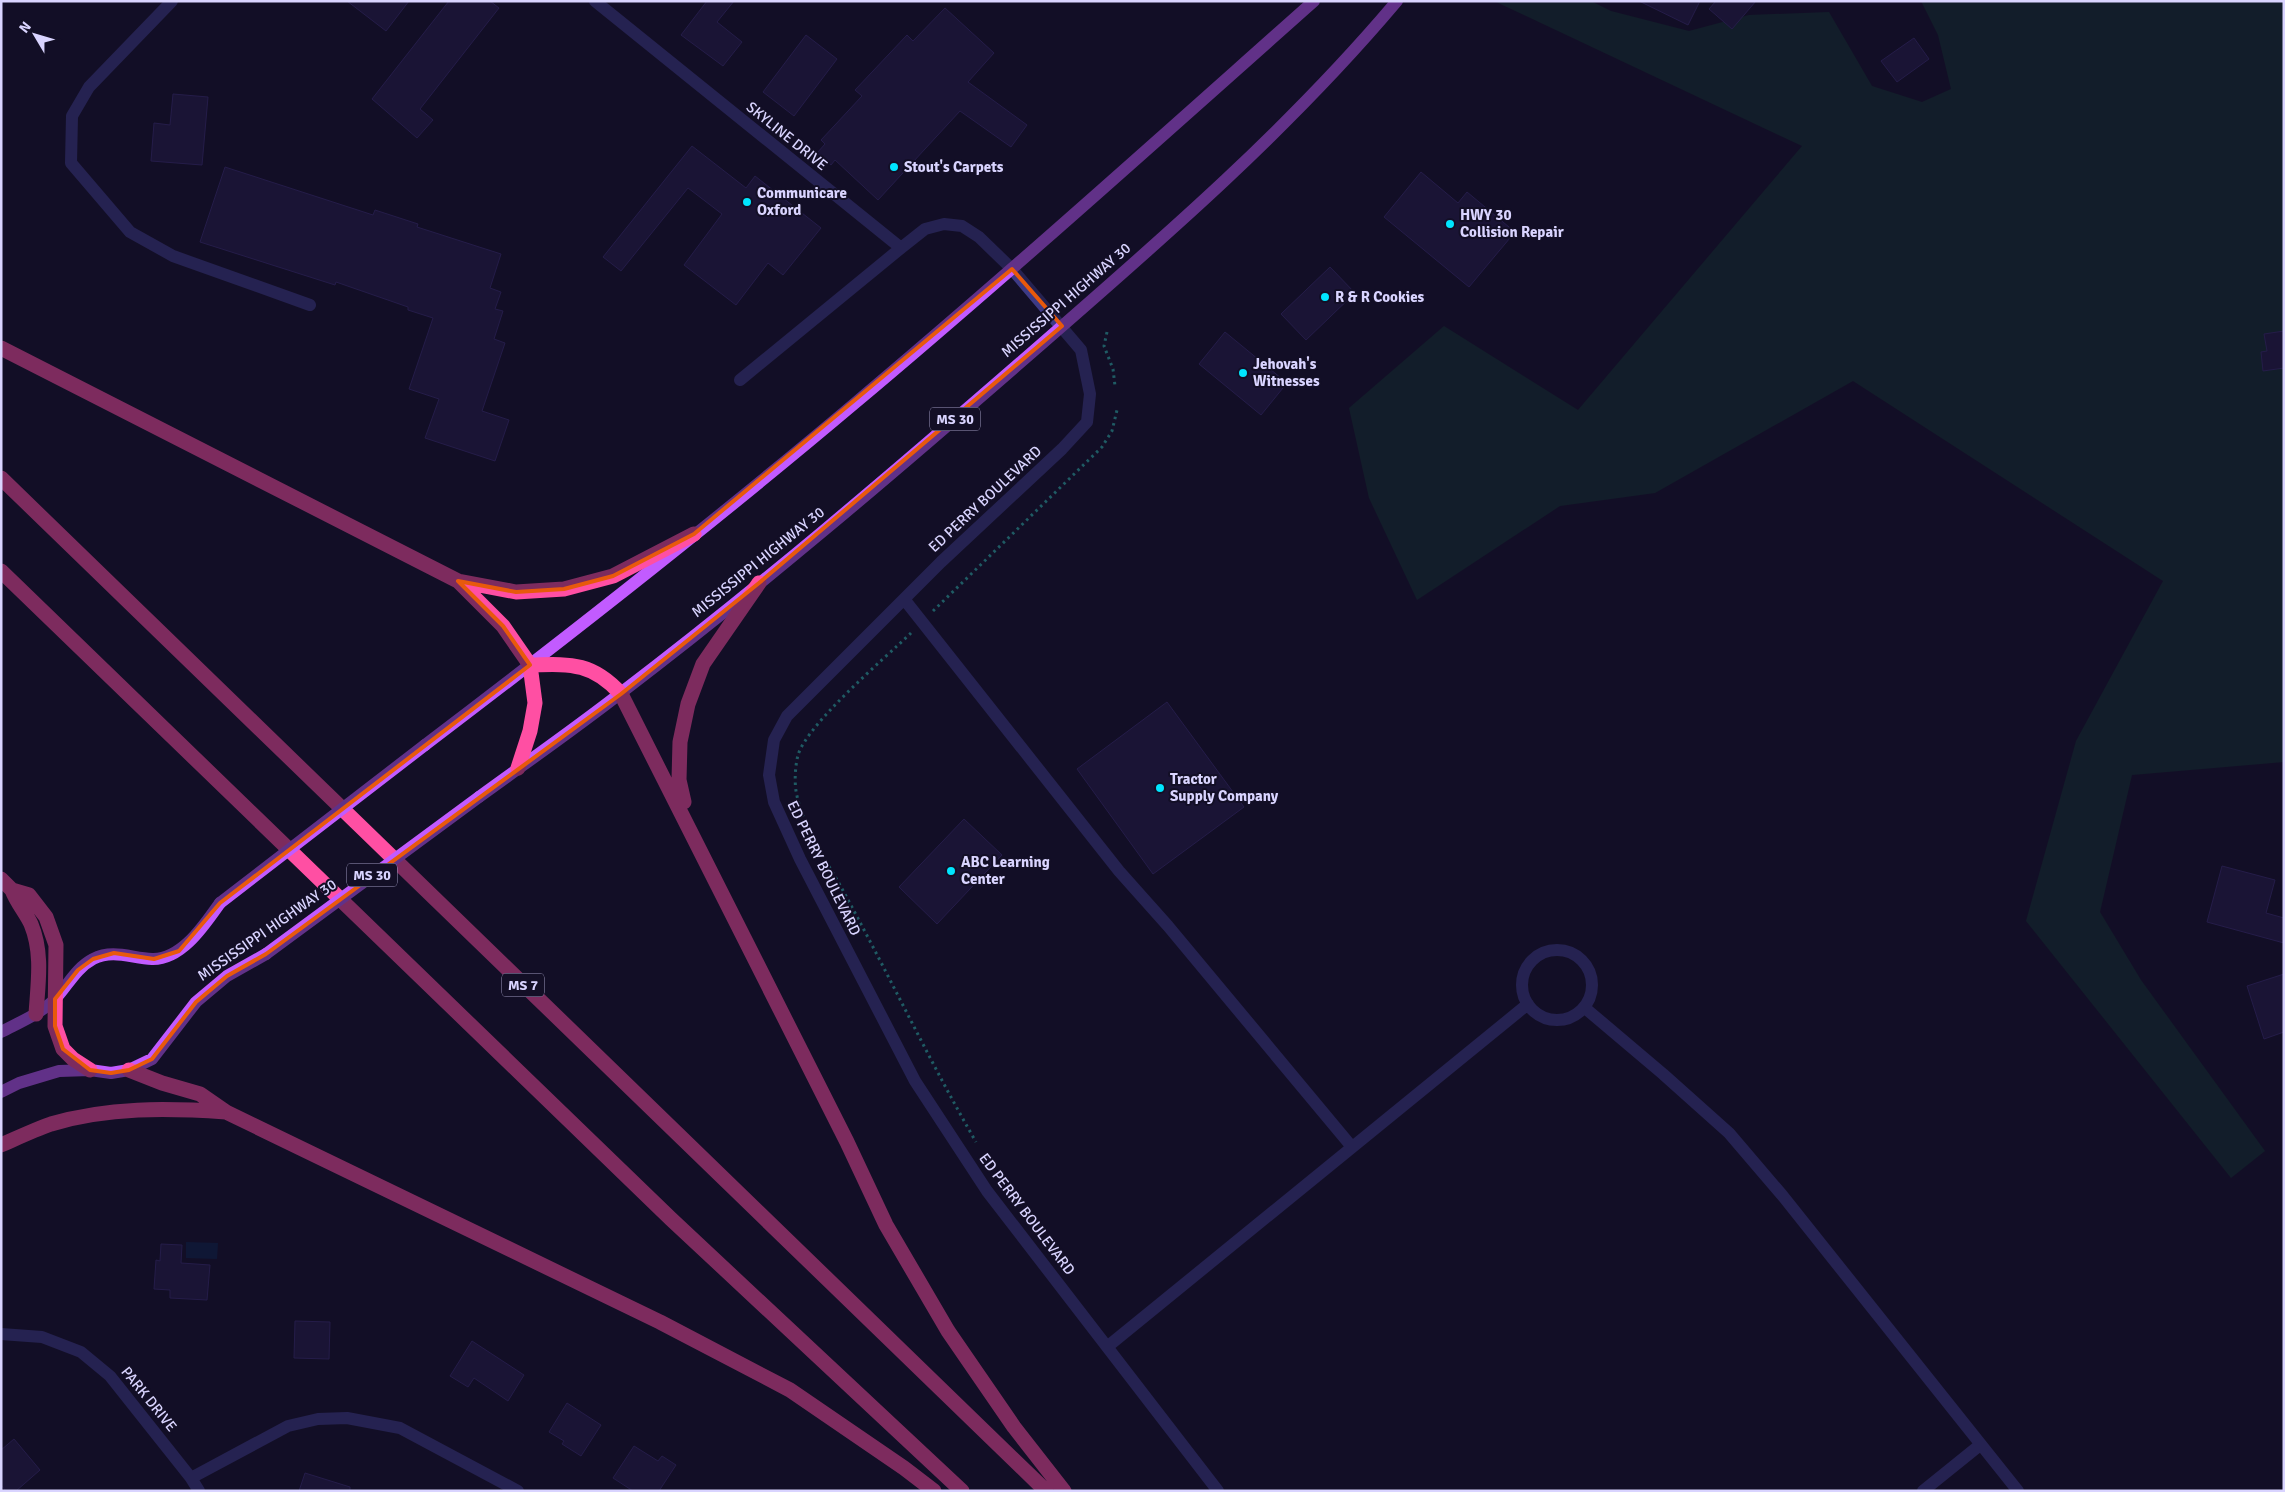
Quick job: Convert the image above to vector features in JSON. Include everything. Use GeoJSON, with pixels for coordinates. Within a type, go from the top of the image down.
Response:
{"type":"FeatureCollection","features":[{"type":"Feature","properties":{"kind":"highway"},"geometry":{"type":"LineString","coordinates":[[1,348],[458,581],[516,592],[564,589],[613,576],[694,534]]}},
{"type":"Feature","properties":{"kind":"highway","name":"MS 7"},"geometry":{"type":"LineString","coordinates":[[1,478],[1046,1491]]}},
{"type":"Feature","properties":{"kind":"highway"},"geometry":{"type":"LineString","coordinates":[[1,571],[671,1219],[962,1491]]}},
{"type":"Feature","properties":{"kind":"highway"},"geometry":{"type":"LineString","coordinates":[[458,581],[503,626],[530,665],[534,703],[530,731],[518,768]]}},
{"type":"Feature","properties":{"kind":"highway"},"geometry":{"type":"LineString","coordinates":[[689,826],[679,780],[680,742],[688,704],[702,664],[759,583]]}},
{"type":"Feature","properties":{"kind":"highway"},"geometry":{"type":"LineString","coordinates":[[530,665],[569,664],[592,670],[609,681],[621,694],[847,1142],[886,1225],[948,1331],[1014,1427],[1064,1491]]}},
{"type":"Feature","properties":{"kind":"highway"},"geometry":{"type":"LineString","coordinates":[[6,884],[29,895],[46,917],[56,945],[55,1026],[63,1049],[72,1059],[90,1070]]}},
{"type":"Feature","properties":{"kind":"highway"},"geometry":{"type":"LineString","coordinates":[[6,884],[30,922],[38,947],[39,968],[36,1014]]}},
{"type":"Feature","properties":{"kind":"highway"},"geometry":{"type":"LineString","coordinates":[[130,1070],[162,1083],[200,1094],[226,1112],[660,1322],[790,1390],[904,1468],[934,1491]]}},
{"type":"Feature","properties":{"kind":"highway"},"geometry":{"type":"LineString","coordinates":[[1,1145],[50,1124],[96,1114],[140,1109],[226,1112]]}},
{"type":"Feature","properties":{"kind":"main road"},"geometry":{"type":"LineString","coordinates":[[1,1032],[36,1014],[55,999],[78,970],[93,959],[114,953],[154,959],[179,951],[202,928],[220,903],[530,665],[854,405],[1012,269],[1314,1]]}},
{"type":"Feature","properties":{"kind":"main road","name":"MISSISSIPPI HIGHWAY 30"},"geometry":{"type":"LineString","coordinates":[[1,1092],[19,1083],[59,1071],[90,1070],[111,1073],[130,1070],[152,1059],[202,997],[227,976],[266,954],[621,694],[907,460],[1249,160],[1358,48],[1397,1]]}},
{"type":"Feature","properties":{"kind":"street"},"geometry":{"type":"LineString","coordinates":[[172,1],[89,87],[72,116],[71,163],[130,232],[173,256],[310,306]]}},
{"type":"Feature","properties":{"kind":"street","name":"SKYLINE DRIVE"},"geometry":{"type":"LineString","coordinates":[[595,1],[901,248]]}},
{"type":"Feature","properties":{"kind":"street"},"geometry":{"type":"LineString","coordinates":[[740,380],[925,229],[944,224],[962,226],[979,237],[1012,269]]}},
{"type":"Feature","properties":{"kind":"street","name":"ED PERRY BOULEVARD"},"geometry":{"type":"LineString","coordinates":[[1012,269],[1081,350],[1090,394],[1087,422],[1062,449],[904,599],[787,716],[774,740],[769,775],[774,802],[800,859],[915,1081],[987,1191],[1218,1491]]}},
{"type":"Feature","properties":{"kind":"street"},"geometry":{"type":"LineString","coordinates":[[904,599],[1119,871],[1168,926],[1352,1147]]}},
{"type":"Feature","properties":{"kind":"street"},"geometry":{"type":"LineString","coordinates":[[1556,950],[1568,951],[1579,957],[1587,966],[1592,976],[1593,987],[1585,1008],[1566,1020],[1555,1021],[1535,1013],[1528,1004],[1522,987],[1526,969],[1533,959],[1544,953],[1556,950]]}},
{"type":"Feature","properties":{"kind":"street"},"geometry":{"type":"LineString","coordinates":[[1107,1346],[1528,1004]]}},
{"type":"Feature","properties":{"kind":"street"},"geometry":{"type":"LineString","coordinates":[[1585,1008],[1663,1074],[1728,1133],[1782,1194],[1980,1446],[2018,1491]]}},
{"type":"Feature","properties":{"kind":"street","name":"PARK DRIVE"},"geometry":{"type":"LineString","coordinates":[[1,1334],[42,1337],[80,1352],[110,1376],[191,1478],[199,1491]]}},
{"type":"Feature","properties":{"kind":"street"},"geometry":{"type":"LineString","coordinates":[[191,1478],[288,1426],[318,1419],[347,1418],[400,1428],[518,1491]]}},
{"type":"Feature","properties":{"kind":"street"},"geometry":{"type":"LineString","coordinates":[[1923,1491],[1980,1446]]}},
{"type":"Feature","properties":{"kind":"path"},"geometry":{"type":"LineString","coordinates":[[1108,332],[1104,346],[1113,369],[1115,386]]}},
{"type":"Feature","properties":{"kind":"path"},"geometry":{"type":"LineString","coordinates":[[847,897],[920,1039],[980,1149]]}},
{"type":"Feature","properties":{"kind":"highlighted area"},"geometry":{"type":"Polygon","coordinates":[[[1012,269],[1062,326],[759,583],[621,694],[266,954],[227,976],[196,1002],[152,1059],[129,1070],[111,1073],[90,1070],[63,1049],[55,1026],[55,999],[78,970],[93,959],[114,953],[154,959],[179,951],[220,903],[530,665],[503,626],[458,581],[516,592],[564,589],[613,576],[694,534],[1012,269]]]}},
{"type":"Feature","properties":{"kind":"green space"},"geometry":{"type":"Polygon","coordinates":[[[1494,1],[1591,1],[1611,11],[1689,31],[1749,15],[1829,12],[1872,86],[1922,102],[1951,89],[1938,35],[1921,1],[2284,1],[2284,762],[2132,775],[2100,912],[2141,980],[2265,1151],[2231,1178],[2026,921],[2076,741],[2163,581],[1853,381],[1655,493],[1560,506],[1417,600],[1369,498],[1349,408],[1444,326],[1578,410],[1802,146],[1494,1]]]}},
{"type":"Feature","properties":{"kind":"water"},"geometry":{"type":"Polygon","coordinates":[[[186,1242],[218,1243],[217,1259],[186,1258],[186,1242]]]}},
{"type":"Feature","properties":{"kind":"building"},"geometry":{"type":"Polygon","coordinates":[[[347,1],[409,1],[386,31],[347,1]]]}},
{"type":"Feature","properties":{"kind":"building"},"geometry":{"type":"Polygon","coordinates":[[[449,1],[490,1],[499,8],[420,109],[433,120],[417,138],[372,99],[449,1]]]}},
{"type":"Feature","properties":{"kind":"building"},"geometry":{"type":"Polygon","coordinates":[[[707,1],[734,1],[717,22],[742,42],[723,66],[681,35],[707,1]]]}},
{"type":"Feature","properties":{"kind":"building"},"geometry":{"type":"Polygon","coordinates":[[[1639,1],[1700,1],[1688,25],[1639,1]]]}},
{"type":"Feature","properties":{"kind":"building"},"geometry":{"type":"Polygon","coordinates":[[[1716,1],[1756,1],[1732,29],[1709,9],[1716,1]]]}},
{"type":"Feature","properties":{"kind":"building"},"geometry":{"type":"Polygon","coordinates":[[[945,8],[994,53],[968,82],[1027,125],[1011,147],[960,111],[878,200],[835,160],[831,165],[817,153],[825,144],[821,140],[862,96],[855,90],[907,35],[913,41],[945,8]]]}},
{"type":"Feature","properties":{"kind":"building"},"geometry":{"type":"Polygon","coordinates":[[[806,35],[837,59],[794,116],[763,92],[806,35]]]}},
{"type":"Feature","properties":{"kind":"building"},"geometry":{"type":"Polygon","coordinates":[[[1914,38],[1929,59],[1897,82],[1881,61],[1914,38]]]}},
{"type":"Feature","properties":{"kind":"building"},"geometry":{"type":"Polygon","coordinates":[[[173,94],[208,97],[202,165],[151,161],[154,123],[170,125],[173,94]]]}},
{"type":"Feature","properties":{"kind":"building"},"geometry":{"type":"Polygon","coordinates":[[[692,146],[746,188],[755,176],[821,228],[783,275],[768,263],[736,305],[684,265],[722,214],[688,188],[621,271],[603,257],[692,146]]]}},
{"type":"Feature","properties":{"kind":"building"},"geometry":{"type":"Polygon","coordinates":[[[225,167],[373,215],[375,210],[418,224],[417,227],[501,254],[490,288],[501,292],[495,309],[503,311],[494,339],[505,343],[482,411],[509,420],[495,461],[425,438],[439,399],[409,389],[433,318],[408,310],[408,307],[336,282],[335,285],[200,242],[225,167]]]}},
{"type":"Feature","properties":{"kind":"building","name":"HWY 30 Collision Repair"},"geometry":{"type":"Polygon","coordinates":[[[1421,172],[1458,203],[1467,192],[1515,232],[1469,287],[1384,217],[1421,172]]]}},
{"type":"Feature","properties":{"kind":"building"},"geometry":{"type":"Polygon","coordinates":[[[1330,267],[1355,293],[1306,340],[1281,314],[1330,267]]]}},
{"type":"Feature","properties":{"kind":"building"},"geometry":{"type":"Polygon","coordinates":[[[2284,331],[2284,368],[2263,371],[2261,352],[2267,351],[2264,334],[2284,331]]]}},
{"type":"Feature","properties":{"kind":"building","name":"Jehovah's Witnesses"},"geometry":{"type":"Polygon","coordinates":[[[1225,332],[1287,383],[1261,415],[1199,364],[1225,332]]]}},
{"type":"Feature","properties":{"kind":"building","name":"Tractor Supply Company"},"geometry":{"type":"Polygon","coordinates":[[[1167,702],[1244,807],[1153,874],[1077,769],[1167,702]]]}},
{"type":"Feature","properties":{"kind":"building","name":"ABC Learning Center"},"geometry":{"type":"Polygon","coordinates":[[[964,819],[1002,855],[937,924],[899,887],[964,819]]]}},
{"type":"Feature","properties":{"kind":"building"},"geometry":{"type":"Polygon","coordinates":[[[2222,866],[2275,880],[2266,913],[2284,918],[2284,943],[2207,922],[2222,866]]]}},
{"type":"Feature","properties":{"kind":"building"},"geometry":{"type":"Polygon","coordinates":[[[2284,974],[2284,1032],[2264,1039],[2247,986],[2284,974]]]}},
{"type":"Feature","properties":{"kind":"building"},"geometry":{"type":"Polygon","coordinates":[[[161,1244],[182,1245],[181,1263],[210,1265],[207,1300],[170,1298],[170,1290],[154,1289],[156,1260],[160,1261],[161,1244]]]}},
{"type":"Feature","properties":{"kind":"building"},"geometry":{"type":"Polygon","coordinates":[[[295,1321],[330,1322],[329,1359],[294,1358],[295,1321]]]}},
{"type":"Feature","properties":{"kind":"building"},"geometry":{"type":"Polygon","coordinates":[[[472,1341],[524,1375],[508,1401],[474,1378],[468,1387],[450,1376],[472,1341]]]}},
{"type":"Feature","properties":{"kind":"building"},"geometry":{"type":"Polygon","coordinates":[[[567,1403],[601,1425],[581,1456],[562,1444],[564,1441],[549,1432],[567,1403]]]}},
{"type":"Feature","properties":{"kind":"building"},"geometry":{"type":"Polygon","coordinates":[[[14,1439],[40,1470],[16,1491],[6,1491],[1,1485],[1,1450],[14,1439]]]}},
{"type":"Feature","properties":{"kind":"building"},"geometry":{"type":"Polygon","coordinates":[[[634,1446],[658,1461],[662,1456],[676,1465],[659,1491],[633,1491],[613,1478],[634,1446]]]}},
{"type":"Feature","properties":{"kind":"building"},"geometry":{"type":"Polygon","coordinates":[[[305,1473],[350,1487],[350,1491],[299,1491],[305,1473]]]}},
{"type":"Feature","properties":{"kind":"place","name":"Stout's Carpets"},"geometry":{"type":"Point","coordinates":[894,167]}},
{"type":"Feature","properties":{"kind":"place","name":"Communicare Oxford"},"geometry":{"type":"Point","coordinates":[747,202]}},
{"type":"Feature","properties":{"kind":"place","name":"HWY 30 Collision Repair"},"geometry":{"type":"Point","coordinates":[1450,224]}},
{"type":"Feature","properties":{"kind":"place","name":"R & R Cookies"},"geometry":{"type":"Point","coordinates":[1325,297]}},
{"type":"Feature","properties":{"kind":"place","name":"Jehovah's Witnesses"},"geometry":{"type":"Point","coordinates":[1243,373]}},
{"type":"Feature","properties":{"kind":"place","name":"Tractor Supply Company"},"geometry":{"type":"Point","coordinates":[1160,788]}},
{"type":"Feature","properties":{"kind":"place","name":"ABC Learning Center"},"geometry":{"type":"Point","coordinates":[951,871]}}]}
